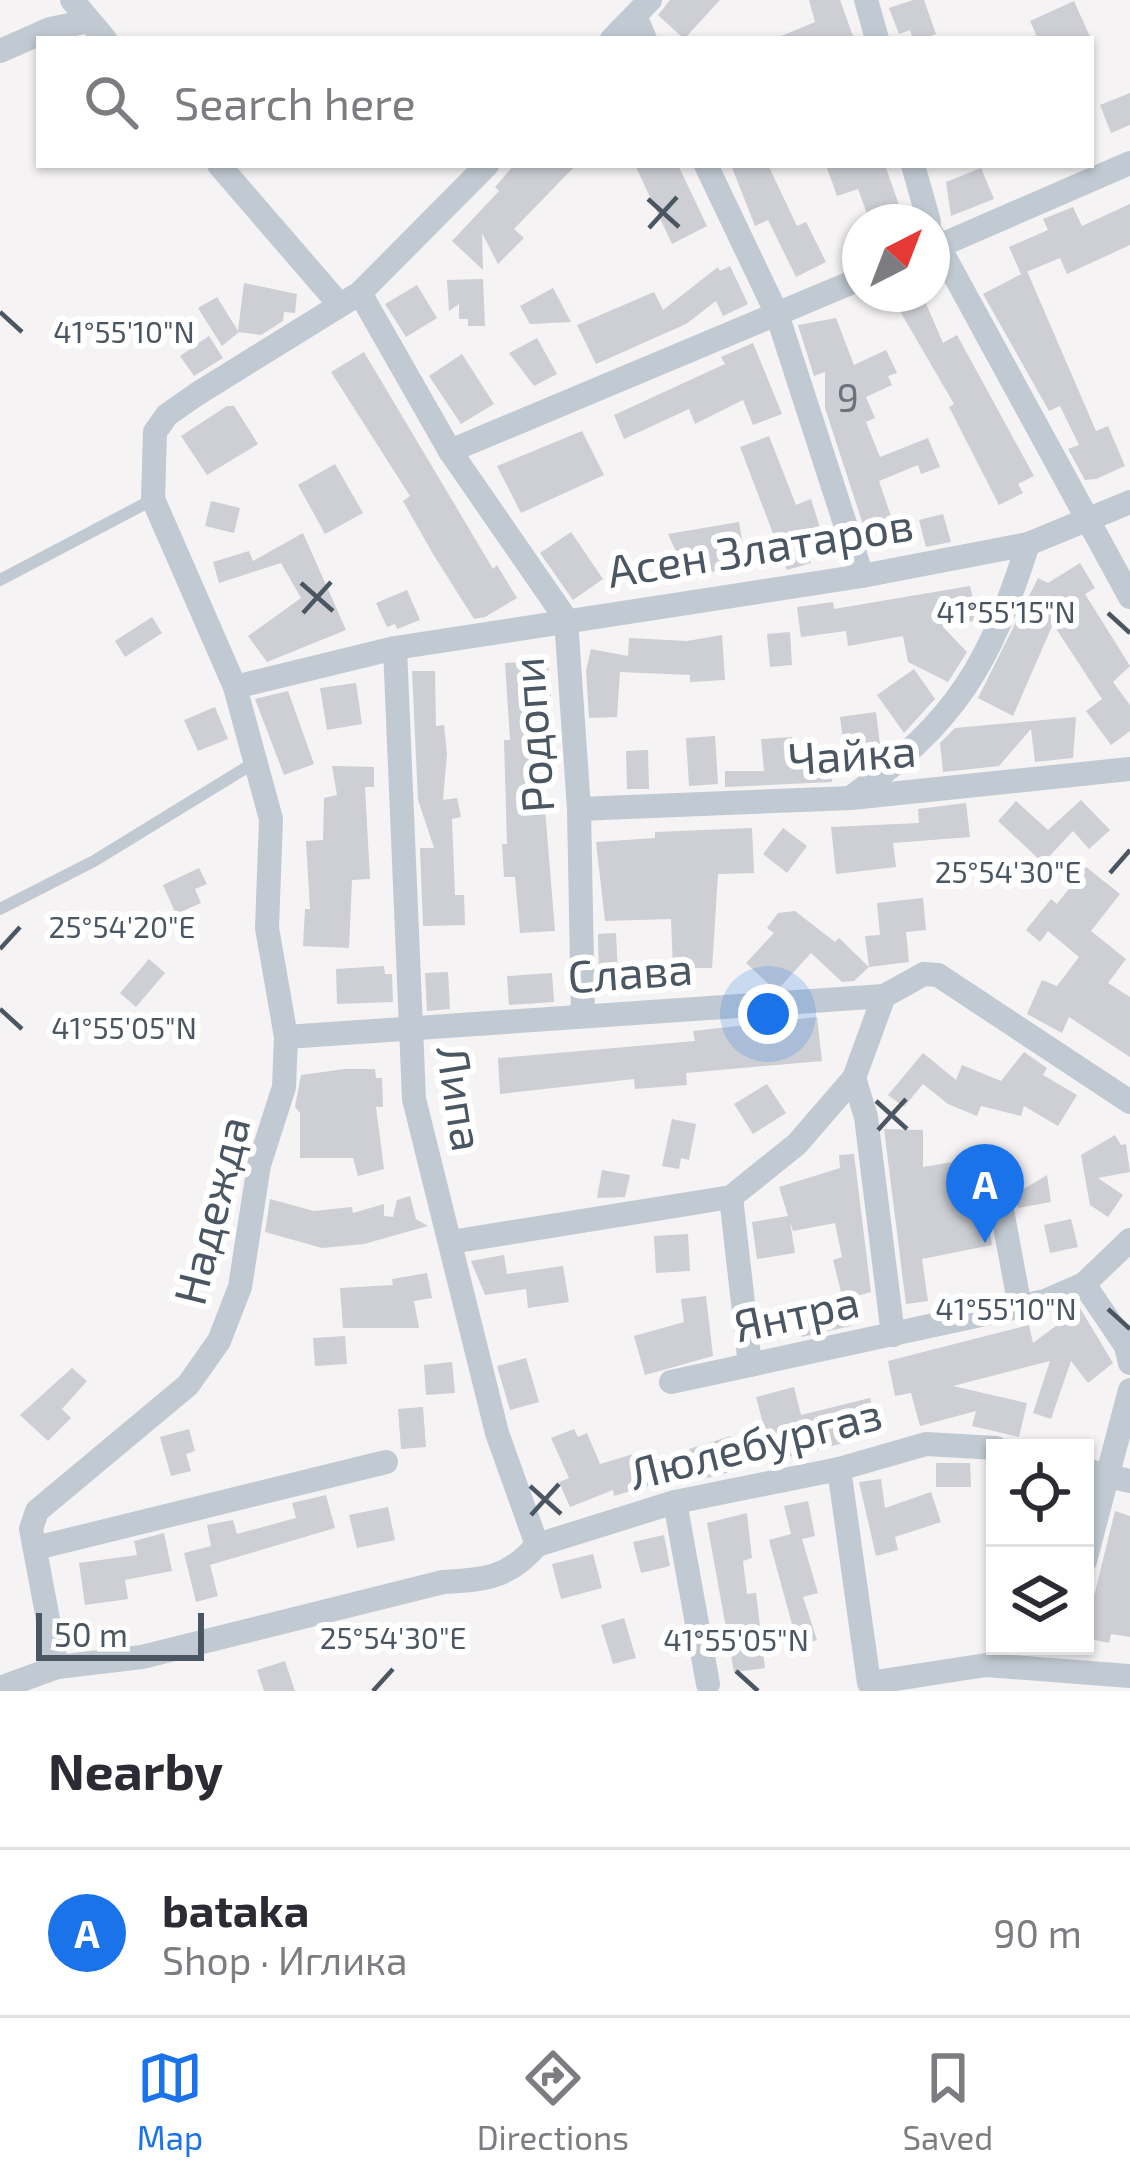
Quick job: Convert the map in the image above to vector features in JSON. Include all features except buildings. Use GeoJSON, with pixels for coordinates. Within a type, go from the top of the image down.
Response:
{"type":"FeatureCollection","features":[{"type":"Feature","properties":{"kind":"street"},"geometry":{"type":"LineString","coordinates":[[71,0],[97,30]]}},
{"type":"Feature","properties":{"kind":"street"},"geometry":{"type":"LineString","coordinates":[[866,0],[877,36]]}},
{"type":"Feature","properties":{"kind":"street"},"geometry":{"type":"LineString","coordinates":[[617,36],[644,18]]}},
{"type":"Feature","properties":{"kind":"street"},"geometry":{"type":"LineString","coordinates":[[0,51],[50,29],[97,30]]}},
{"type":"Feature","properties":{"kind":"street"},"geometry":{"type":"LineString","coordinates":[[950,236],[1130,163]]}},
{"type":"Feature","properties":{"kind":"street","name":"Родопи"},"geometry":{"type":"LineString","coordinates":[[222,168],[350,298],[566,619],[579,809],[583,1016]]}},
{"type":"Feature","properties":{"kind":"street"},"geometry":{"type":"LineString","coordinates":[[153,500],[150,456],[154,432],[167,415],[350,298],[484,168]]}},
{"type":"Feature","properties":{"kind":"street"},"geometry":{"type":"LineString","coordinates":[[707,168],[777,314],[862,576]]}},
{"type":"Feature","properties":{"kind":"street"},"geometry":{"type":"LineString","coordinates":[[914,168],[924,204]]}},
{"type":"Feature","properties":{"kind":"street"},"geometry":{"type":"LineString","coordinates":[[950,273],[1091,518],[1130,597]]}},
{"type":"Feature","properties":{"kind":"street"},"geometry":{"type":"LineString","coordinates":[[450,452],[842,287]]}},
{"type":"Feature","properties":{"kind":"street","name":"Надежда"},"geometry":{"type":"LineString","coordinates":[[57,1666],[31,1529],[37,1511],[188,1385],[219,1341],[240,1287],[260,1166],[279,1109],[286,1036],[267,928],[271,819],[257,761],[235,687],[153,500]]}},
{"type":"Feature","properties":{"kind":"street","name":"Асен Златаров"},"geometry":{"type":"LineString","coordinates":[[235,687],[395,648],[862,576],[1028,544],[1130,502]]}},
{"type":"Feature","properties":{"kind":"street"},"geometry":{"type":"LineString","coordinates":[[851,798],[925,741],[956,707],[1006,607],[1028,544]]}},
{"type":"Feature","properties":{"kind":"street","name":"Липа"},"geometry":{"type":"LineString","coordinates":[[395,648],[409,1032],[421,1146],[451,1241],[497,1432],[537,1545]]}},
{"type":"Feature","properties":{"kind":"street","name":"Чайка"},"geometry":{"type":"LineString","coordinates":[[579,809],[851,798],[1130,770]]}},
{"type":"Feature","properties":{"kind":"street","name":"Слава"},"geometry":{"type":"LineString","coordinates":[[286,1036],[409,1032],[884,996],[924,974],[952,983],[1130,1102]]}},
{"type":"Feature","properties":{"kind":"street"},"geometry":{"type":"LineString","coordinates":[[451,1241],[731,1197],[797,1144],[854,1078],[884,996]]}},
{"type":"Feature","properties":{"kind":"street"},"geometry":{"type":"LineString","coordinates":[[854,1078],[866,1117],[892,1335]]}},
{"type":"Feature","properties":{"kind":"street"},"geometry":{"type":"LineString","coordinates":[[993,1162],[1020,1307]]}},
{"type":"Feature","properties":{"kind":"street"},"geometry":{"type":"LineString","coordinates":[[731,1197],[750,1365]]}},
{"type":"Feature","properties":{"kind":"street","name":"Янтра"},"geometry":{"type":"LineString","coordinates":[[671,1382],[1020,1307],[1084,1284],[1130,1240]]}},
{"type":"Feature","properties":{"kind":"street"},"geometry":{"type":"LineString","coordinates":[[1084,1284],[1126,1346],[1130,1363]]}},
{"type":"Feature","properties":{"kind":"street"},"geometry":{"type":"LineString","coordinates":[[1087,1547],[1095,1472],[1130,1390]]}},
{"type":"Feature","properties":{"kind":"street","name":"Люлебургаз"},"geometry":{"type":"LineString","coordinates":[[537,1545],[675,1502],[839,1469],[926,1444],[986,1447]]}},
{"type":"Feature","properties":{"kind":"street"},"geometry":{"type":"LineString","coordinates":[[36,1548],[386,1462]]}},
{"type":"Feature","properties":{"kind":"street"},"geometry":{"type":"LineString","coordinates":[[839,1469],[869,1683],[986,1665],[1130,1676]]}},
{"type":"Feature","properties":{"kind":"street"},"geometry":{"type":"LineString","coordinates":[[1095,1472],[1130,1481]]}},
{"type":"Feature","properties":{"kind":"street"},"geometry":{"type":"LineString","coordinates":[[675,1502],[709,1684]]}},
{"type":"Feature","properties":{"kind":"street"},"geometry":{"type":"LineString","coordinates":[[0,1688],[57,1666],[142,1658],[443,1582],[490,1580],[517,1568],[537,1545]]}},
{"type":"Feature","properties":{"kind":"street"},"geometry":{"type":"LineString","coordinates":[[1059,1672],[1064,1655]]}},
{"type":"Feature","properties":{"kind":"lane"},"geometry":{"type":"LineString","coordinates":[[0,580],[153,500]]}},
{"type":"Feature","properties":{"kind":"lane"},"geometry":{"type":"LineString","coordinates":[[0,909],[94,861],[257,761]]}},
{"type":"Feature","properties":{"kind":"place","name":"bataka"},"geometry":{"type":"Point","coordinates":[985,1243]}}]}
